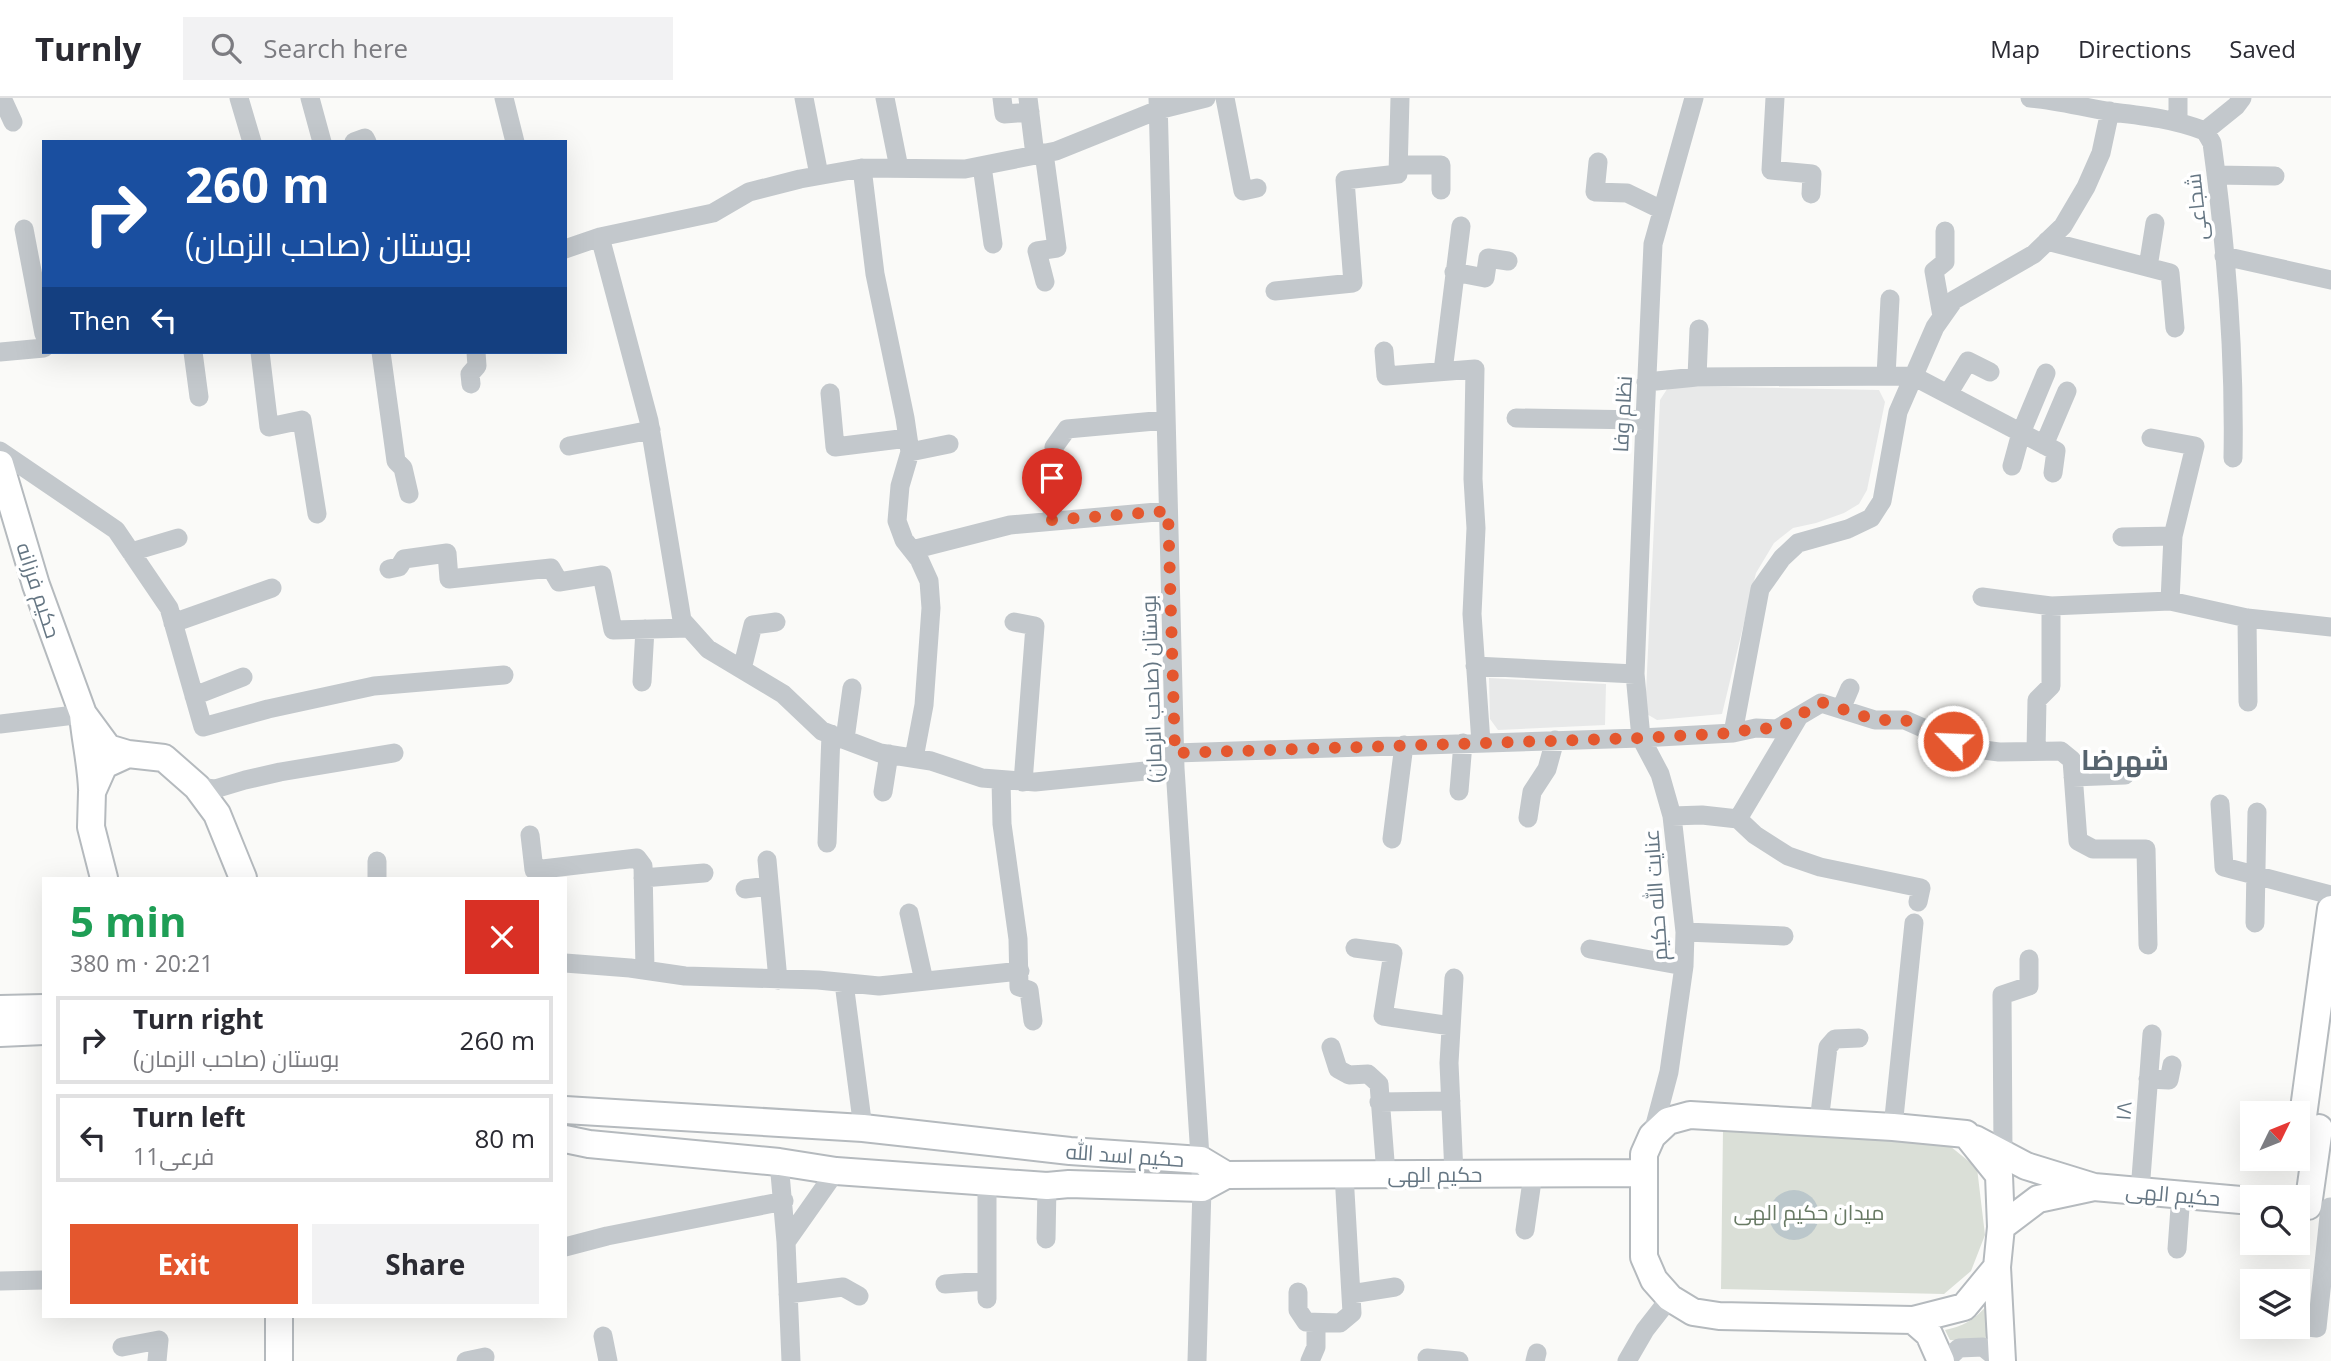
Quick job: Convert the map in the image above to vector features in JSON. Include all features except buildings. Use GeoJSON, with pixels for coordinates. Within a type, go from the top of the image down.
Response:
{"type":"FeatureCollection","features":[{"type":"Feature","properties":{"kind":"main road","name":"حکیم فرزانه"},"geometry":{"type":"LineString","coordinates":[[0,464],[36,585],[83,714]]}},
{"type":"Feature","properties":{"kind":"main road"},"geometry":{"type":"LineString","coordinates":[[83,714],[108,748],[128,754],[164,758],[197,787],[217,814],[243,877]]}},
{"type":"Feature","properties":{"kind":"main road"},"geometry":{"type":"LineString","coordinates":[[83,714],[90,757],[91,827],[104,877]]}},
{"type":"Feature","properties":{"kind":"main road"},"geometry":{"type":"LineString","coordinates":[[92,792],[104,765],[128,754]]}},
{"type":"Feature","properties":{"kind":"main road"},"geometry":{"type":"LineString","coordinates":[[2305,1101],[2331,909]]}},
{"type":"Feature","properties":{"kind":"main road"},"geometry":{"type":"LineString","coordinates":[[0,1009],[42,1008]]}},
{"type":"Feature","properties":{"kind":"main road"},"geometry":{"type":"LineString","coordinates":[[0,1033],[42,1031]]}},
{"type":"Feature","properties":{"kind":"main road"},"geometry":{"type":"LineString","coordinates":[[2312,1204],[2331,1043]]}},
{"type":"Feature","properties":{"kind":"main road","name":"حکیم اسد الله"},"geometry":{"type":"LineString","coordinates":[[567,1110],[863,1128],[1070,1151],[1201,1160],[1226,1175]]}},
{"type":"Feature","properties":{"kind":"main road"},"geometry":{"type":"LineString","coordinates":[[1997,1267],[1964,1307],[1913,1320],[1720,1316],[1693,1311],[1670,1298],[1654,1280],[1644,1257],[1644,1154],[1652,1136],[1668,1121],[1690,1115],[1893,1126],[1966,1134],[2026,1166],[2094,1187]]}},
{"type":"Feature","properties":{"kind":"main road"},"geometry":{"type":"LineString","coordinates":[[1966,1134],[1999,1175],[2001,1227],[1997,1267],[2001,1361]]}},
{"type":"Feature","properties":{"kind":"main road","name":"حکیم اسد الله"},"geometry":{"type":"LineString","coordinates":[[567,1139],[589,1144],[779,1162],[836,1171],[1058,1185],[1202,1188],[1226,1175]]}},
{"type":"Feature","properties":{"kind":"main road"},"geometry":{"type":"LineString","coordinates":[[1058,1185],[1070,1151]]}},
{"type":"Feature","properties":{"kind":"main road"},"geometry":{"type":"LineString","coordinates":[[2301,1171],[2312,1204]]}},
{"type":"Feature","properties":{"kind":"main road","name":"حکیم الهی"},"geometry":{"type":"LineString","coordinates":[[1226,1175],[1644,1173]]}},
{"type":"Feature","properties":{"kind":"main road"},"geometry":{"type":"LineString","coordinates":[[2001,1227],[2038,1199],[2094,1187]]}},
{"type":"Feature","properties":{"kind":"main road","name":"حکیم الهی"},"geometry":{"type":"LineString","coordinates":[[2094,1187],[2240,1200]]}},
{"type":"Feature","properties":{"kind":"main road"},"geometry":{"type":"LineString","coordinates":[[279,1318],[279,1361]]}},
{"type":"Feature","properties":{"kind":"main road"},"geometry":{"type":"LineString","coordinates":[[1913,1320],[1929,1334],[1943,1361]]}},
{"type":"Feature","properties":{"kind":"street"},"geometry":{"type":"LineString","coordinates":[[2,98],[13,122]]}},
{"type":"Feature","properties":{"kind":"street"},"geometry":{"type":"LineString","coordinates":[[239,98],[251,140]]}},
{"type":"Feature","properties":{"kind":"street"},"geometry":{"type":"LineString","coordinates":[[310,98],[321,140]]}},
{"type":"Feature","properties":{"kind":"street"},"geometry":{"type":"LineString","coordinates":[[504,98],[514,140]]}},
{"type":"Feature","properties":{"kind":"street"},"geometry":{"type":"LineString","coordinates":[[804,98],[819,175]]}},
{"type":"Feature","properties":{"kind":"street"},"geometry":{"type":"LineString","coordinates":[[885,98],[899,168]]}},
{"type":"Feature","properties":{"kind":"street"},"geometry":{"type":"LineString","coordinates":[[1002,98],[1004,114],[1029,105],[1057,248],[1037,251],[1045,282]]}},
{"type":"Feature","properties":{"kind":"street"},"geometry":{"type":"LineString","coordinates":[[567,248],[600,237],[713,213],[749,192],[819,175],[862,168],[965,169],[1056,151],[1158,104],[1206,98]]}},
{"type":"Feature","properties":{"kind":"street"},"geometry":{"type":"LineString","coordinates":[[1225,98],[1244,191],[1257,188]]}},
{"type":"Feature","properties":{"kind":"street"},"geometry":{"type":"LineString","coordinates":[[1275,291],[1353,283],[1345,180],[1398,174],[1399,98]]}},
{"type":"Feature","properties":{"kind":"street","name":"نظام وفا"},"geometry":{"type":"LineString","coordinates":[[1641,738],[1635,674],[1653,244],[1694,98]]}},
{"type":"Feature","properties":{"kind":"street"},"geometry":{"type":"LineString","coordinates":[[1775,98],[1771,170],[1812,174],[1811,194]]}},
{"type":"Feature","properties":{"kind":"street"},"geometry":{"type":"LineString","coordinates":[[2030,98],[2076,101],[2110,111],[2178,121],[2205,131],[2242,98]]}},
{"type":"Feature","properties":{"kind":"street"},"geometry":{"type":"LineString","coordinates":[[2178,98],[2178,121]]}},
{"type":"Feature","properties":{"kind":"street","name":"بوستان (صاحب الزمان)"},"geometry":{"type":"LineString","coordinates":[[1158,104],[1175,760],[1202,1188],[1197,1361]]}},
{"type":"Feature","properties":{"kind":"street"},"geometry":{"type":"LineString","coordinates":[[1733,733],[1760,589],[1782,558],[1798,543],[1871,518],[1882,501],[1898,412],[1935,327],[1954,300],[2034,254],[2063,226],[2086,187],[2101,153],[2110,111]]}},
{"type":"Feature","properties":{"kind":"street","name":"شجاعی"},"geometry":{"type":"LineString","coordinates":[[2205,131],[2212,143],[2224,256],[2234,400],[2233,458]]}},
{"type":"Feature","properties":{"kind":"street"},"geometry":{"type":"LineString","coordinates":[[1598,162],[1595,192],[1627,193],[1662,210]]}},
{"type":"Feature","properties":{"kind":"street"},"geometry":{"type":"LineString","coordinates":[[1399,164],[1441,165],[1441,190]]}},
{"type":"Feature","properties":{"kind":"street"},"geometry":{"type":"LineString","coordinates":[[982,166],[993,244]]}},
{"type":"Feature","properties":{"kind":"street"},"geometry":{"type":"LineString","coordinates":[[862,168],[875,274],[909,445],[900,486],[897,522],[904,540],[919,559],[929,582],[931,608],[924,705],[914,758]]}},
{"type":"Feature","properties":{"kind":"street"},"geometry":{"type":"LineString","coordinates":[[2216,175],[2275,176]]}},
{"type":"Feature","properties":{"kind":"street"},"geometry":{"type":"LineString","coordinates":[[2148,267],[2155,223]]}},
{"type":"Feature","properties":{"kind":"street"},"geometry":{"type":"LineString","coordinates":[[1443,371],[1461,226]]}},
{"type":"Feature","properties":{"kind":"street"},"geometry":{"type":"LineString","coordinates":[[24,229],[42,324]]}},
{"type":"Feature","properties":{"kind":"street"},"geometry":{"type":"LineString","coordinates":[[1942,316],[1934,271],[1945,262],[1945,231]]}},
{"type":"Feature","properties":{"kind":"street"},"geometry":{"type":"LineString","coordinates":[[600,237],[651,430],[682,620],[708,649],[783,694],[822,730],[889,754],[931,761],[982,778],[1035,782],[1175,760],[1404,745],[1641,738],[1733,733],[1756,728],[1777,729],[1821,702],[1875,720],[1905,720],[1968,748],[2061,751],[2072,760],[2078,841],[2093,849],[2146,849],[2148,945]]}},
{"type":"Feature","properties":{"kind":"street"},"geometry":{"type":"LineString","coordinates":[[2047,241],[2170,273],[2175,328]]}},
{"type":"Feature","properties":{"kind":"street"},"geometry":{"type":"LineString","coordinates":[[2224,256],[2331,281]]}},
{"type":"Feature","properties":{"kind":"street"},"geometry":{"type":"LineString","coordinates":[[1454,272],[1485,278],[1488,258],[1508,261]]}},
{"type":"Feature","properties":{"kind":"street"},"geometry":{"type":"LineString","coordinates":[[1886,376],[1890,299]]}},
{"type":"Feature","properties":{"kind":"street"},"geometry":{"type":"LineString","coordinates":[[1696,377],[1699,329]]}},
{"type":"Feature","properties":{"kind":"street"},"geometry":{"type":"LineString","coordinates":[[0,352],[42,348]]}},
{"type":"Feature","properties":{"kind":"street"},"geometry":{"type":"LineString","coordinates":[[1384,351],[1386,376],[1475,369],[1473,479],[1476,528],[1472,614],[1475,666],[1472,743],[1459,791]]}},
{"type":"Feature","properties":{"kind":"street"},"geometry":{"type":"LineString","coordinates":[[193,354],[199,397]]}},
{"type":"Feature","properties":{"kind":"street"},"geometry":{"type":"LineString","coordinates":[[260,354],[269,427],[302,420],[317,514]]}},
{"type":"Feature","properties":{"kind":"street"},"geometry":{"type":"LineString","coordinates":[[381,354],[397,461],[403,468],[409,494]]}},
{"type":"Feature","properties":{"kind":"street"},"geometry":{"type":"LineString","coordinates":[[471,384],[470,374],[477,366],[476,354]]}},
{"type":"Feature","properties":{"kind":"street"},"geometry":{"type":"LineString","coordinates":[[1948,394],[1968,361],[1990,372]]}},
{"type":"Feature","properties":{"kind":"street"},"geometry":{"type":"LineString","coordinates":[[2012,466],[2021,433],[2046,373]]}},
{"type":"Feature","properties":{"kind":"street"},"geometry":{"type":"LineString","coordinates":[[1646,382],[1696,377],[1913,376],[2056,451],[2053,473]]}},
{"type":"Feature","properties":{"kind":"street"},"geometry":{"type":"LineString","coordinates":[[2044,445],[2067,391]]}},
{"type":"Feature","properties":{"kind":"street"},"geometry":{"type":"LineString","coordinates":[[830,393],[835,447],[949,444]]}},
{"type":"Feature","properties":{"kind":"street"},"geometry":{"type":"LineString","coordinates":[[1516,418],[1645,420]]}},
{"type":"Feature","properties":{"kind":"street"},"geometry":{"type":"LineString","coordinates":[[1052,520],[1054,447],[1067,429],[1166,420]]}},
{"type":"Feature","properties":{"kind":"street"},"geometry":{"type":"LineString","coordinates":[[569,446],[651,430]]}},
{"type":"Feature","properties":{"kind":"street"},"geometry":{"type":"LineString","coordinates":[[2151,438],[2195,446],[2173,536],[2170,601]]}},
{"type":"Feature","properties":{"kind":"street"},"geometry":{"type":"LineString","coordinates":[[0,451],[116,530],[169,608],[203,727],[374,686],[504,675]]}},
{"type":"Feature","properties":{"kind":"street"},"geometry":{"type":"LineString","coordinates":[[912,550],[1010,525],[1168,511]]}},
{"type":"Feature","properties":{"kind":"street"},"geometry":{"type":"LineString","coordinates":[[2122,537],[2173,536]]}},
{"type":"Feature","properties":{"kind":"street"},"geometry":{"type":"LineString","coordinates":[[131,552],[178,538]]}},
{"type":"Feature","properties":{"kind":"street"},"geometry":{"type":"LineString","coordinates":[[389,569],[399,566],[404,559],[447,553],[449,579],[551,568],[559,582],[602,575],[613,630],[689,628]]}},
{"type":"Feature","properties":{"kind":"street"},"geometry":{"type":"LineString","coordinates":[[173,623],[272,588]]}},
{"type":"Feature","properties":{"kind":"street"},"geometry":{"type":"LineString","coordinates":[[1982,597],[2051,606],[2170,601],[2247,618],[2331,627]]}},
{"type":"Feature","properties":{"kind":"street"},"geometry":{"type":"LineString","coordinates":[[2036,751],[2037,700],[2051,686],[2051,606]]}},
{"type":"Feature","properties":{"kind":"street"},"geometry":{"type":"LineString","coordinates":[[2247,618],[2248,702]]}},
{"type":"Feature","properties":{"kind":"street"},"geometry":{"type":"LineString","coordinates":[[742,669],[753,625],[776,622]]}},
{"type":"Feature","properties":{"kind":"street"},"geometry":{"type":"LineString","coordinates":[[1014,622],[1035,626],[1023,782]]}},
{"type":"Feature","properties":{"kind":"street"},"geometry":{"type":"LineString","coordinates":[[642,682],[645,629]]}},
{"type":"Feature","properties":{"kind":"street"},"geometry":{"type":"LineString","coordinates":[[1475,666],[1635,674]]}},
{"type":"Feature","properties":{"kind":"street"},"geometry":{"type":"LineString","coordinates":[[194,696],[243,677]]}},
{"type":"Feature","properties":{"kind":"street"},"geometry":{"type":"LineString","coordinates":[[827,842],[838,737],[852,688]]}},
{"type":"Feature","properties":{"kind":"street"},"geometry":{"type":"LineString","coordinates":[[1841,709],[1850,688]]}},
{"type":"Feature","properties":{"kind":"street"},"geometry":{"type":"LineString","coordinates":[[0,724],[83,714]]}},
{"type":"Feature","properties":{"kind":"street"},"geometry":{"type":"LineString","coordinates":[[1738,819],[1800,716]]}},
{"type":"Feature","properties":{"kind":"street","name":"عنایت الله حکیم"},"geometry":{"type":"LineString","coordinates":[[1641,738],[1660,774],[1672,816],[1685,932],[1684,966],[1669,1072],[1652,1136]]}},
{"type":"Feature","properties":{"kind":"street"},"geometry":{"type":"LineString","coordinates":[[1528,818],[1532,792],[1547,769],[1555,740]]}},
{"type":"Feature","properties":{"kind":"street"},"geometry":{"type":"LineString","coordinates":[[1392,839],[1404,745]]}},
{"type":"Feature","properties":{"kind":"street"},"geometry":{"type":"LineString","coordinates":[[197,787],[215,789],[280,772],[394,753]]}},
{"type":"Feature","properties":{"kind":"street"},"geometry":{"type":"LineString","coordinates":[[883,792],[889,754]]}},
{"type":"Feature","properties":{"kind":"street"},"geometry":{"type":"LineString","coordinates":[[2073,777],[2125,775]]}},
{"type":"Feature","properties":{"kind":"street"},"geometry":{"type":"LineString","coordinates":[[1001,780],[1002,824],[1018,939],[1019,987],[1029,990],[1033,1021]]}},
{"type":"Feature","properties":{"kind":"street"},"geometry":{"type":"LineString","coordinates":[[2220,804],[2224,867],[2331,895]]}},
{"type":"Feature","properties":{"kind":"street"},"geometry":{"type":"LineString","coordinates":[[2255,923],[2258,812]]}},
{"type":"Feature","properties":{"kind":"street"},"geometry":{"type":"LineString","coordinates":[[1672,816],[1702,815],[1738,819],[1755,835],[1788,856],[1820,867],[1921,888],[1918,902]]}},
{"type":"Feature","properties":{"kind":"street"},"geometry":{"type":"LineString","coordinates":[[530,835],[534,870],[637,858],[643,866],[645,970]]}},
{"type":"Feature","properties":{"kind":"street"},"geometry":{"type":"LineString","coordinates":[[767,860],[778,980]]}},
{"type":"Feature","properties":{"kind":"street"},"geometry":{"type":"LineString","coordinates":[[643,878],[704,873]]}},
{"type":"Feature","properties":{"kind":"street"},"geometry":{"type":"LineString","coordinates":[[745,889],[769,886]]}},
{"type":"Feature","properties":{"kind":"street"},"geometry":{"type":"LineString","coordinates":[[909,913],[924,981]]}},
{"type":"Feature","properties":{"kind":"street"},"geometry":{"type":"LineString","coordinates":[[1893,1126],[1914,923]]}},
{"type":"Feature","properties":{"kind":"street"},"geometry":{"type":"LineString","coordinates":[[1685,932],[1784,936]]}},
{"type":"Feature","properties":{"kind":"street"},"geometry":{"type":"LineString","coordinates":[[1355,948],[1393,953],[1383,1016],[1451,1026]]}},
{"type":"Feature","properties":{"kind":"street"},"geometry":{"type":"LineString","coordinates":[[1590,949],[1684,966]]}},
{"type":"Feature","properties":{"kind":"street"},"geometry":{"type":"LineString","coordinates":[[2003,1153],[2002,995],[2029,986],[2029,959]]}},
{"type":"Feature","properties":{"kind":"street"},"geometry":{"type":"LineString","coordinates":[[567,963],[685,976],[818,980],[879,986],[1020,971]]}},
{"type":"Feature","properties":{"kind":"street"},"geometry":{"type":"LineString","coordinates":[[1454,978],[1449,1063],[1454,1174]]}},
{"type":"Feature","properties":{"kind":"street"},"geometry":{"type":"LineString","coordinates":[[844,983],[863,1128]]}},
{"type":"Feature","properties":{"kind":"street","name":"۱۸"},"geometry":{"type":"LineString","coordinates":[[2140,1191],[2151,1034]]}},
{"type":"Feature","properties":{"kind":"street"},"geometry":{"type":"LineString","coordinates":[[1819,1122],[1828,1047],[1835,1039],[1858,1038]]}},
{"type":"Feature","properties":{"kind":"street"},"geometry":{"type":"LineString","coordinates":[[1331,1047],[1338,1069],[1349,1075],[1368,1074],[1379,1084],[1386,1174]]}},
{"type":"Feature","properties":{"kind":"street"},"geometry":{"type":"LineString","coordinates":[[2148,1079],[2169,1080],[2172,1065]]}},
{"type":"Feature","properties":{"kind":"street"},"geometry":{"type":"LineString","coordinates":[[1379,1102],[1451,1101]]}},
{"type":"Feature","properties":{"kind":"street"},"geometry":{"type":"LineString","coordinates":[[779,1162],[784,1200],[791,1361]]}},
{"type":"Feature","properties":{"kind":"street"},"geometry":{"type":"LineString","coordinates":[[786,1242],[836,1171]]}},
{"type":"Feature","properties":{"kind":"street"},"geometry":{"type":"LineString","coordinates":[[1298,1292],[1298,1310],[1306,1322],[1340,1323],[1352,1313],[1344,1174]]}},
{"type":"Feature","properties":{"kind":"street"},"geometry":{"type":"LineString","coordinates":[[1525,1230],[1533,1174]]}},
{"type":"Feature","properties":{"kind":"street"},"geometry":{"type":"LineString","coordinates":[[945,1284],[987,1290],[987,1181]]}},
{"type":"Feature","properties":{"kind":"street"},"geometry":{"type":"LineString","coordinates":[[1046,1239],[1058,1185]]}},
{"type":"Feature","properties":{"kind":"street"},"geometry":{"type":"LineString","coordinates":[[2177,1249],[2181,1194]]}},
{"type":"Feature","properties":{"kind":"street"},"geometry":{"type":"LineString","coordinates":[[567,1246],[784,1200]]}},
{"type":"Feature","properties":{"kind":"street"},"geometry":{"type":"LineString","coordinates":[[2310,1327],[2317,1328],[2312,1204]]}},
{"type":"Feature","properties":{"kind":"street"},"geometry":{"type":"LineString","coordinates":[[0,1281],[42,1280]]}},
{"type":"Feature","properties":{"kind":"street"},"geometry":{"type":"LineString","coordinates":[[788,1294],[843,1287],[859,1296]]}},
{"type":"Feature","properties":{"kind":"street"},"geometry":{"type":"LineString","coordinates":[[1351,1294],[1395,1287]]}},
{"type":"Feature","properties":{"kind":"street"},"geometry":{"type":"LineString","coordinates":[[1627,1361],[1645,1330],[1670,1298]]}},
{"type":"Feature","properties":{"kind":"street"},"geometry":{"type":"LineString","coordinates":[[1310,1361],[1316,1347],[1316,1323]]}},
{"type":"Feature","properties":{"kind":"street"},"geometry":{"type":"LineString","coordinates":[[603,1336],[608,1361]]}},
{"type":"Feature","properties":{"kind":"street"},"geometry":{"type":"LineString","coordinates":[[122,1347],[159,1340],[157,1361]]}},
{"type":"Feature","properties":{"kind":"street"},"geometry":{"type":"LineString","coordinates":[[1943,1361],[1959,1348],[1983,1347],[2001,1361]]}},
{"type":"Feature","properties":{"kind":"street"},"geometry":{"type":"LineString","coordinates":[[1427,1358],[1459,1361]]}},
{"type":"Feature","properties":{"kind":"shaded area"},"geometry":{"type":"Polygon","coordinates":[[[1669,386],[1879,390],[1885,402],[1867,490],[1859,504],[1844,513],[1793,528],[1774,543],[1756,573],[1722,714],[1657,720],[1645,713],[1660,400],[1669,386]]]}},
{"type":"Feature","properties":{"kind":"shaded area"},"geometry":{"type":"Polygon","coordinates":[[[1489,678],[1606,684],[1605,725],[1498,730],[1490,719],[1489,678]]]}},
{"type":"Feature","properties":{"kind":"shaded area"},"geometry":{"type":"Polygon","coordinates":[[[1794,1190],[1811,1198],[1819,1215],[1811,1232],[1794,1240],[1777,1232],[1769,1215],[1777,1198],[1794,1190]]]}},
{"type":"Feature","properties":{"kind":"green space","name":"میدان حکیم الهی"},"geometry":{"type":"Polygon","coordinates":[[[1723,1129],[1945,1142],[1977,1168],[1985,1235],[1971,1271],[1944,1294],[1721,1289],[1723,1129]]]}},
{"type":"Feature","properties":{"kind":"green space"},"geometry":{"type":"Polygon","coordinates":[[[1992,1300],[1985,1341],[1950,1340],[1945,1330],[1971,1320],[1992,1300]]]}},
{"type":"Feature","properties":{"kind":"district","name":"شهرضا"},"geometry":{"type":"Point","coordinates":[2125,759]}},
{"type":"Feature","properties":{"kind":"route"},"geometry":{"type":"LineString","coordinates":[[1052,520],[1168,511],[1175,753],[1733,733],[1756,728],[1777,729],[1821,702],[1875,720],[1905,720],[1953,741]]}}]}
